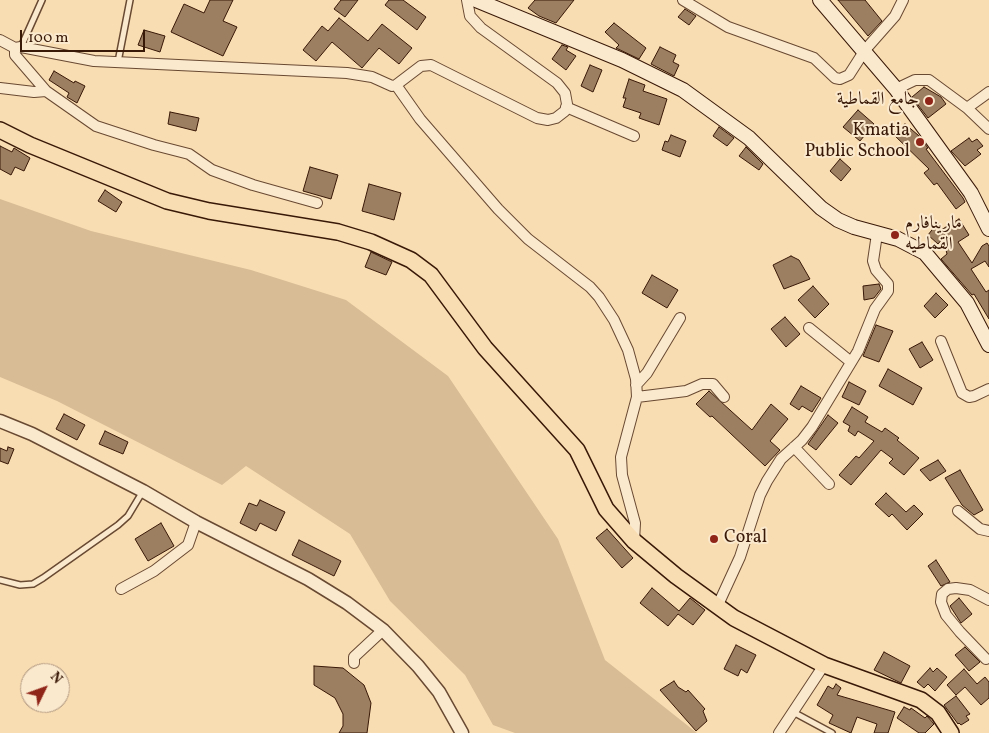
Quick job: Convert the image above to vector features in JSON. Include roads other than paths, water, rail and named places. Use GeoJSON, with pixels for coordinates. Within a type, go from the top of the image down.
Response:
{"type":"FeatureCollection","features":[{"type":"Feature","properties":{"kind":"main road"},"geometry":{"type":"LineString","coordinates":[[476,0],[622,60],[683,90],[749,138],[832,216],[854,227],[898,239],[926,253],[966,303],[989,345]]}},
{"type":"Feature","properties":{"kind":"main road"},"geometry":{"type":"LineString","coordinates":[[820,0],[865,50],[896,89],[971,193],[989,229]]}},
{"type":"Feature","properties":{"kind":"main road"},"geometry":{"type":"LineString","coordinates":[[0,130],[30,145],[167,200],[209,211],[338,232],[371,242],[416,263],[440,286],[485,348],[578,450],[606,509],[634,542],[717,607],[765,636],[824,666],[921,700],[938,713],[950,733]]}},
{"type":"Feature","properties":{"kind":"street"},"geometry":{"type":"LineString","coordinates":[[0,40],[18,47],[94,61],[347,73],[372,77],[388,85],[396,85],[421,66],[431,65],[537,118],[548,120],[556,118],[565,111],[565,93],[557,83],[473,21],[467,0]]}},
{"type":"Feature","properties":{"kind":"street"},"geometry":{"type":"LineString","coordinates":[[684,0],[728,28],[814,58],[835,78],[845,79],[850,75],[865,50],[884,30],[903,0]]}},
{"type":"Feature","properties":{"kind":"street"},"geometry":{"type":"LineString","coordinates":[[18,47],[14,53],[16,57],[46,91],[74,113],[104,129],[189,154],[216,172],[267,190],[317,203]]}},
{"type":"Feature","properties":{"kind":"street"},"geometry":{"type":"LineString","coordinates":[[896,89],[915,80],[929,80],[967,108],[989,129]]}},
{"type":"Feature","properties":{"kind":"street"},"geometry":{"type":"LineString","coordinates":[[396,85],[420,119],[498,209],[528,239],[599,297],[614,320],[628,350],[636,385],[637,397],[621,457],[622,475],[635,523],[634,542]]}},
{"type":"Feature","properties":{"kind":"street"},"geometry":{"type":"LineString","coordinates":[[0,88],[34,92],[46,91]]}},
{"type":"Feature","properties":{"kind":"street"},"geometry":{"type":"LineString","coordinates":[[967,108],[989,92]]}},
{"type":"Feature","properties":{"kind":"street"},"geometry":{"type":"LineString","coordinates":[[566,107],[634,136]]}},
{"type":"Feature","properties":{"kind":"street"},"geometry":{"type":"LineString","coordinates":[[717,607],[740,557],[760,495],[781,459],[812,427],[851,362],[875,309],[888,291],[888,284],[876,270],[873,261],[877,234]]}},
{"type":"Feature","properties":{"kind":"street"},"geometry":{"type":"LineString","coordinates":[[636,385],[646,373],[680,318]]}},
{"type":"Feature","properties":{"kind":"street"},"geometry":{"type":"LineString","coordinates":[[809,328],[851,362]]}},
{"type":"Feature","properties":{"kind":"street"},"geometry":{"type":"LineString","coordinates":[[941,341],[962,393],[974,396],[989,390]]}},
{"type":"Feature","properties":{"kind":"street"},"geometry":{"type":"LineString","coordinates":[[637,397],[686,391],[702,384],[713,384],[724,397]]}},
{"type":"Feature","properties":{"kind":"street"},"geometry":{"type":"LineString","coordinates":[[0,421],[32,434],[143,491],[196,522],[328,590],[383,630],[430,680],[462,733]]}},
{"type":"Feature","properties":{"kind":"street"},"geometry":{"type":"LineString","coordinates":[[794,447],[829,484]]}},
{"type":"Feature","properties":{"kind":"street"},"geometry":{"type":"LineString","coordinates":[[958,511],[980,529],[989,531]]}},
{"type":"Feature","properties":{"kind":"street"},"geometry":{"type":"LineString","coordinates":[[121,589],[154,571],[188,546],[196,522]]}},
{"type":"Feature","properties":{"kind":"street"},"geometry":{"type":"LineString","coordinates":[[986,659],[946,615],[941,602],[942,594],[948,589],[956,588],[970,590],[989,600]]}},
{"type":"Feature","properties":{"kind":"street"},"geometry":{"type":"LineString","coordinates":[[354,663],[354,657],[383,630]]}},
{"type":"Feature","properties":{"kind":"street"},"geometry":{"type":"LineString","coordinates":[[779,733],[824,666]]}},
{"type":"Feature","properties":{"kind":"lane"},"geometry":{"type":"LineString","coordinates":[[18,47],[42,0]]}},
{"type":"Feature","properties":{"kind":"lane"},"geometry":{"type":"LineString","coordinates":[[118,63],[130,0]]}},
{"type":"Feature","properties":{"kind":"lane"},"geometry":{"type":"LineString","coordinates":[[0,580],[20,585],[33,584],[44,578],[118,525],[128,516],[143,491]]}},
{"type":"Feature","properties":{"kind":"lane"},"geometry":{"type":"LineString","coordinates":[[792,711],[832,733]]}},
{"type":"Feature","properties":{"kind":"place","name":"جامع القماطية"},"geometry":{"type":"Point","coordinates":[929,101]}},
{"type":"Feature","properties":{"kind":"place","name":"Kmatia Public School"},"geometry":{"type":"Point","coordinates":[920,142]}},
{"type":"Feature","properties":{"kind":"place","name":"مارينافارم القماطيه"},"geometry":{"type":"Point","coordinates":[895,235]}},
{"type":"Feature","properties":{"kind":"place","name":"Coral"},"geometry":{"type":"Point","coordinates":[714,539]}}]}
